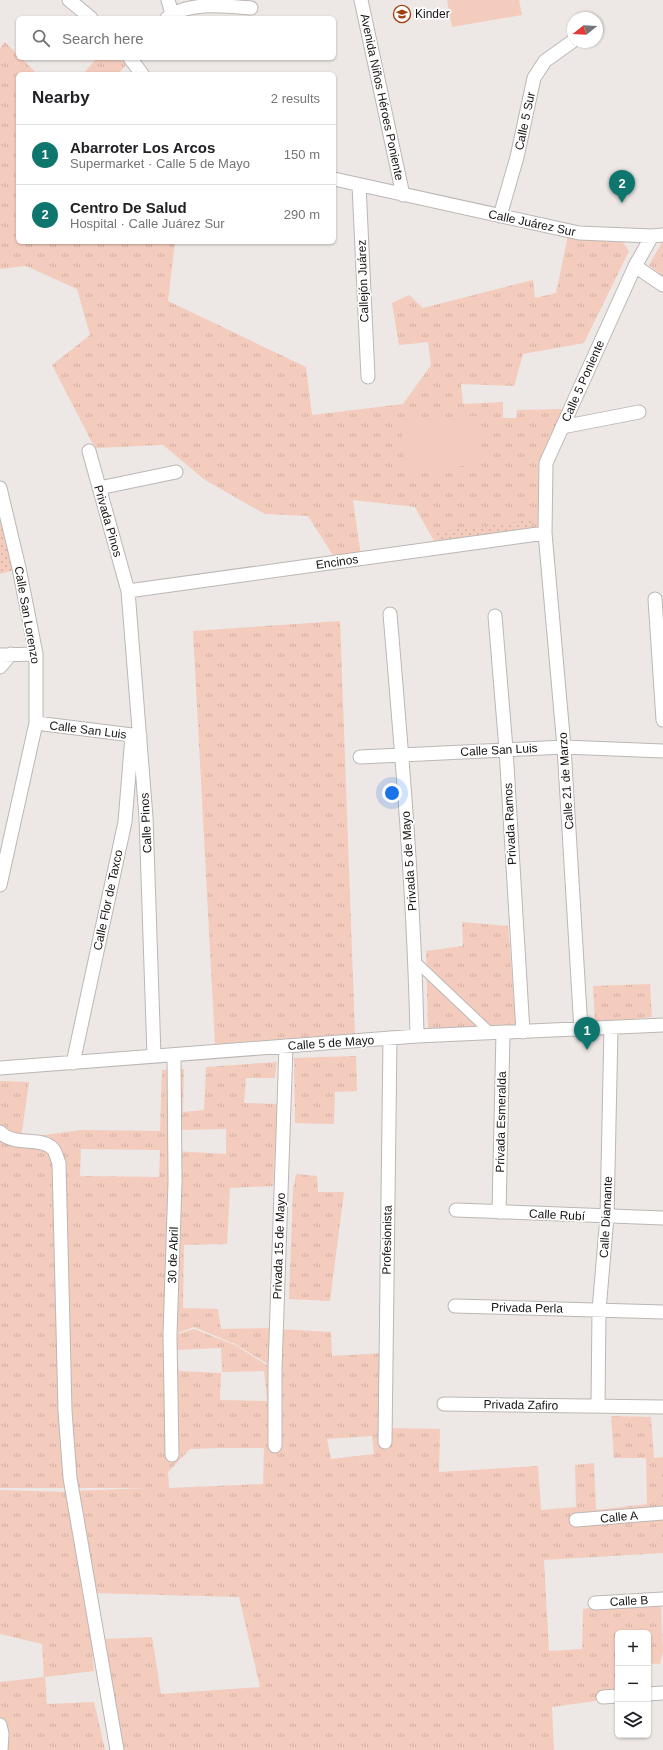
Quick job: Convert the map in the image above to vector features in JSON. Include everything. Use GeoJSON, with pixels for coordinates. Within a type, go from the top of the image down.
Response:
{"type":"FeatureCollection","features":[{"type":"Feature","properties":{"kind":"street"},"geometry":{"type":"LineString","coordinates":[[69,0],[88,16]]}},
{"type":"Feature","properties":{"kind":"street"},"geometry":{"type":"LineString","coordinates":[[168,0],[169,16],[182,10],[220,5],[251,8]]}},
{"type":"Feature","properties":{"kind":"street","name":"Avenida Niños Héroes Poniente"},"geometry":{"type":"LineString","coordinates":[[361,0],[403,195]]}},
{"type":"Feature","properties":{"kind":"street","name":"Calle 5 Sur"},"geometry":{"type":"LineString","coordinates":[[500,216],[517,157],[534,78],[545,61],[567,45]]}},
{"type":"Feature","properties":{"kind":"street"},"geometry":{"type":"LineString","coordinates":[[133,60],[141,72]]}},
{"type":"Feature","properties":{"kind":"street","name":"Calle Juárez Sur"},"geometry":{"type":"LineString","coordinates":[[336,179],[579,233],[657,236]]}},
{"type":"Feature","properties":{"kind":"street","name":"Callejón Juárez"},"geometry":{"type":"LineString","coordinates":[[359,185],[368,377]]}},
{"type":"Feature","properties":{"kind":"street","name":"Calle 5 Poniente"},"geometry":{"type":"LineString","coordinates":[[545,533],[546,463],[635,266],[657,236]]}},
{"type":"Feature","properties":{"kind":"street"},"geometry":{"type":"LineString","coordinates":[[635,266],[663,285]]}},
{"type":"Feature","properties":{"kind":"street"},"geometry":{"type":"LineString","coordinates":[[562,427],[639,412]]}},
{"type":"Feature","properties":{"kind":"street","name":"Privada Pinos"},"geometry":{"type":"LineString","coordinates":[[89,451],[128,591]]}},
{"type":"Feature","properties":{"kind":"street"},"geometry":{"type":"LineString","coordinates":[[99,488],[176,472]]}},
{"type":"Feature","properties":{"kind":"street","name":"Calle San Lorenzo"},"geometry":{"type":"LineString","coordinates":[[0,488],[19,568],[36,654],[36,723],[0,885]]}},
{"type":"Feature","properties":{"kind":"street","name":"Encinos"},"geometry":{"type":"LineString","coordinates":[[128,591],[545,533]]}},
{"type":"Feature","properties":{"kind":"street","name":"Calle 21 de Marzo"},"geometry":{"type":"LineString","coordinates":[[545,533],[564,747],[582,1030]]}},
{"type":"Feature","properties":{"kind":"street","name":"Calle Pinos"},"geometry":{"type":"LineString","coordinates":[[128,591],[136,736],[146,818],[154,1056]]}},
{"type":"Feature","properties":{"kind":"street"},"geometry":{"type":"LineString","coordinates":[[655,599],[663,720]]}},
{"type":"Feature","properties":{"kind":"street","name":"Privada 5 de Mayo"},"geometry":{"type":"LineString","coordinates":[[390,614],[402,756],[416,962],[417,1036]]}},
{"type":"Feature","properties":{"kind":"street","name":"Privada Ramos"},"geometry":{"type":"LineString","coordinates":[[495,616],[506,749],[523,1032]]}},
{"type":"Feature","properties":{"kind":"street"},"geometry":{"type":"LineString","coordinates":[[0,667],[5,655],[36,654]]}},
{"type":"Feature","properties":{"kind":"street","name":"Calle San Luis"},"geometry":{"type":"LineString","coordinates":[[36,723],[136,736]]}},
{"type":"Feature","properties":{"kind":"street","name":"Calle Flor de Taxco"},"geometry":{"type":"LineString","coordinates":[[73,1062],[125,822],[136,736]]}},
{"type":"Feature","properties":{"kind":"street","name":"Calle San Luis"},"geometry":{"type":"LineString","coordinates":[[360,757],[564,747],[663,751]]}},
{"type":"Feature","properties":{"kind":"street"},"geometry":{"type":"LineString","coordinates":[[416,962],[497,1033]]}},
{"type":"Feature","properties":{"kind":"street","name":"Calle 5 de Mayo"},"geometry":{"type":"LineString","coordinates":[[0,1068],[417,1036],[582,1030],[663,1025]]}},
{"type":"Feature","properties":{"kind":"street","name":"Calle Diamante"},"geometry":{"type":"LineString","coordinates":[[598,1406],[599,1310],[607,1217],[611,1028]]}},
{"type":"Feature","properties":{"kind":"street","name":"Privada Esmeralda"},"geometry":{"type":"LineString","coordinates":[[497,1033],[499,1212]]}},
{"type":"Feature","properties":{"kind":"street","name":"Profesionista"},"geometry":{"type":"LineString","coordinates":[[385,1442],[390,1038]]}},
{"type":"Feature","properties":{"kind":"street","name":"Privada 15 de Mayo"},"geometry":{"type":"LineString","coordinates":[[275,1446],[275,1369],[286,1046]]}},
{"type":"Feature","properties":{"kind":"street","name":"30 de Abril"},"geometry":{"type":"LineString","coordinates":[[172,1454],[170,1335],[175,1182],[174,1055]]}},
{"type":"Feature","properties":{"kind":"street"},"geometry":{"type":"LineString","coordinates":[[0,1132],[20,1141],[41,1142],[52,1148],[59,1163],[64,1411],[70,1478],[117,1750]]}},
{"type":"Feature","properties":{"kind":"street","name":"Calle Rubí"},"geometry":{"type":"LineString","coordinates":[[456,1210],[663,1218]]}},
{"type":"Feature","properties":{"kind":"street","name":"Privada Perla"},"geometry":{"type":"LineString","coordinates":[[455,1306],[663,1312]]}},
{"type":"Feature","properties":{"kind":"street","name":"Privada Zafiro"},"geometry":{"type":"LineString","coordinates":[[444,1404],[663,1406]]}},
{"type":"Feature","properties":{"kind":"street","name":"Calle A"},"geometry":{"type":"LineString","coordinates":[[576,1520],[663,1513]]}},
{"type":"Feature","properties":{"kind":"street","name":"Calle B"},"geometry":{"type":"LineString","coordinates":[[595,1603],[663,1599]]}},
{"type":"Feature","properties":{"kind":"street"},"geometry":{"type":"LineString","coordinates":[[651,1694],[663,1693]]}},
{"type":"Feature","properties":{"kind":"street"},"geometry":{"type":"LineString","coordinates":[[603,1697],[615,1696]]}},
{"type":"Feature","properties":{"kind":"street"},"geometry":{"type":"LineString","coordinates":[[1,1731],[1,1750]]}},
{"type":"Feature","properties":{"kind":"green space"},"geometry":{"type":"Polygon","coordinates":[[[447,0],[519,0],[522,15],[452,27],[447,0]]]}},
{"type":"Feature","properties":{"kind":"green space"},"geometry":{"type":"Polygon","coordinates":[[[5,42],[16,53],[16,60],[23,60],[35,72],[16,72],[16,244],[175,244],[168,301],[306,367],[312,415],[403,404],[431,365],[428,342],[399,345],[392,303],[409,295],[423,308],[533,280],[535,298],[556,293],[568,235],[622,241],[629,251],[584,343],[523,354],[514,386],[461,384],[463,404],[503,402],[503,418],[516,418],[517,410],[563,409],[538,464],[540,531],[435,543],[415,507],[353,500],[361,556],[336,560],[308,516],[265,514],[205,480],[163,445],[95,448],[52,365],[90,335],[77,289],[26,266],[0,269],[0,48],[5,42]]]}},
{"type":"Feature","properties":{"kind":"green space"},"geometry":{"type":"Polygon","coordinates":[[[95,60],[122,60],[126,65],[120,72],[85,72],[95,60]]]}},
{"type":"Feature","properties":{"kind":"green space"},"geometry":{"type":"Polygon","coordinates":[[[663,242],[663,276],[649,265],[663,242]]]}},
{"type":"Feature","properties":{"kind":"green space"},"geometry":{"type":"Polygon","coordinates":[[[478,416],[481,465],[405,469],[400,420],[478,416]]]}},
{"type":"Feature","properties":{"kind":"green space"},"geometry":{"type":"Polygon","coordinates":[[[0,520],[14,570],[0,574],[0,520]]]}},
{"type":"Feature","properties":{"kind":"green space"},"geometry":{"type":"Polygon","coordinates":[[[531,520],[533,532],[435,543],[436,532],[531,520]]]}},
{"type":"Feature","properties":{"kind":"green space"},"geometry":{"type":"Polygon","coordinates":[[[340,621],[355,1034],[215,1044],[193,631],[340,621]]]}},
{"type":"Feature","properties":{"kind":"green space"},"geometry":{"type":"Polygon","coordinates":[[[462,922],[508,926],[516,1025],[428,1030],[426,951],[463,946],[462,922]]]}},
{"type":"Feature","properties":{"kind":"green space"},"geometry":{"type":"Polygon","coordinates":[[[650,984],[652,1017],[595,1023],[593,986],[650,984]]]}},
{"type":"Feature","properties":{"kind":"green space"},"geometry":{"type":"Polygon","coordinates":[[[356,1056],[357,1091],[335,1092],[334,1124],[295,1123],[294,1058],[356,1056]]]}},
{"type":"Feature","properties":{"kind":"green space"},"geometry":{"type":"Polygon","coordinates":[[[277,1062],[275,1078],[246,1078],[244,1103],[278,1104],[273,1186],[230,1188],[227,1244],[184,1245],[183,1308],[218,1309],[221,1329],[271,1328],[271,1366],[235,1344],[194,1327],[164,1338],[194,1329],[235,1345],[276,1371],[277,1329],[331,1332],[332,1356],[385,1353],[385,1428],[440,1429],[439,1472],[538,1466],[541,1510],[576,1507],[575,1465],[594,1463],[596,1510],[647,1504],[646,1458],[614,1458],[611,1416],[651,1417],[654,1458],[663,1457],[663,1553],[544,1560],[549,1651],[582,1649],[583,1609],[635,1602],[661,1607],[663,1651],[660,1664],[651,1663],[651,1630],[615,1630],[615,1698],[552,1707],[554,1750],[121,1750],[104,1639],[152,1637],[161,1694],[260,1687],[239,1597],[92,1593],[73,1491],[147,1488],[0,1488],[0,1081],[29,1082],[21,1138],[81,1130],[160,1131],[162,1070],[184,1069],[183,1112],[204,1110],[206,1067],[277,1062]],[[226,1129],[180,1130],[174,1151],[226,1154],[226,1129]],[[81,1149],[80,1176],[159,1177],[160,1150],[81,1149]],[[221,1348],[176,1350],[179,1371],[221,1373],[220,1400],[267,1401],[264,1371],[222,1372],[221,1348]],[[372,1436],[327,1439],[331,1459],[374,1454],[372,1436]],[[264,1448],[190,1449],[168,1472],[169,1488],[263,1484],[264,1448]]]}},
{"type":"Feature","properties":{"kind":"green space"},"geometry":{"type":"Polygon","coordinates":[[[296,1174],[317,1176],[318,1192],[344,1192],[330,1301],[289,1299],[293,1189],[296,1174]]]}},
{"type":"Feature","properties":{"kind":"green space"},"geometry":{"type":"Polygon","coordinates":[[[0,1490],[67,1492],[90,1624],[94,1671],[45,1677],[47,1704],[94,1702],[105,1750],[0,1750],[0,1682],[44,1677],[42,1644],[0,1634],[0,1490]]]}},
{"type":"Feature","properties":{"kind":"place","name":"Kinder"},"geometry":{"type":"Point","coordinates":[402,14]}},
{"type":"Feature","properties":{"kind":"place","name":"Centro De Salud"},"geometry":{"type":"Point","coordinates":[622,203]}},
{"type":"Feature","properties":{"kind":"place","name":"Abarroter Los Arcos"},"geometry":{"type":"Point","coordinates":[587,1050]}}]}
